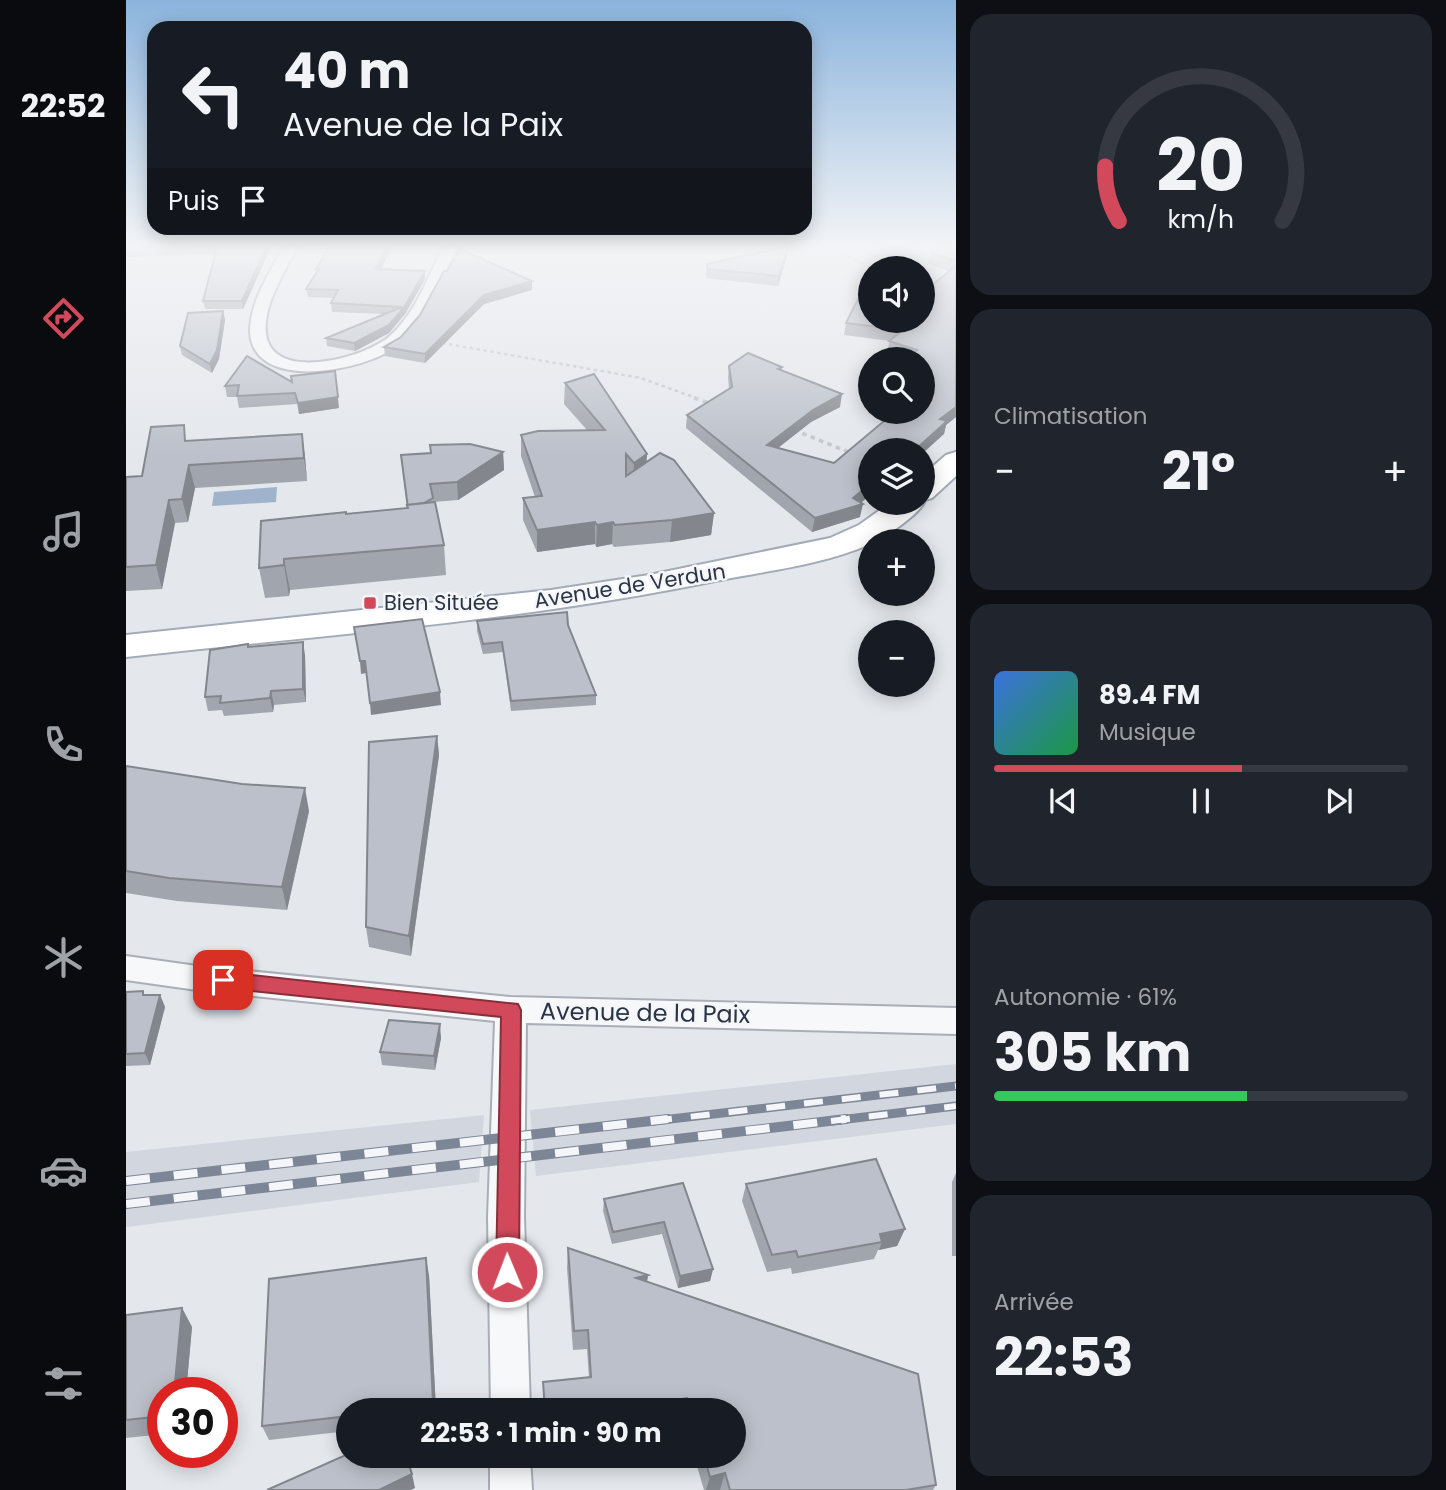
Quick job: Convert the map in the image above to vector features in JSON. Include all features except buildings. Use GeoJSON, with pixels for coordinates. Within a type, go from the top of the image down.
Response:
{"type":"FeatureCollection","features":[{"type":"Feature","properties":{"kind":"main road"},"geometry":{"type":"LineString","coordinates":[[935,480],[956,461]]}},
{"type":"Feature","properties":{"kind":"main road","name":"Avenue de Verdun"},"geometry":{"type":"LineString","coordinates":[[126,646],[551,600],[649,585],[839,546],[870,532],[893,515]]}},
{"type":"Feature","properties":{"kind":"street"},"geometry":{"type":"LineString","coordinates":[[261,317],[258,333],[264,352],[274,359],[295,366],[345,364],[369,357],[399,336],[410,317]]}},
{"type":"Feature","properties":{"kind":"street","name":"Avenue de la Paix"},"geometry":{"type":"LineString","coordinates":[[126,968],[197,978],[511,1010],[956,1021]]}},
{"type":"Feature","properties":{"kind":"street"},"geometry":{"type":"LineString","coordinates":[[510,1398],[506,1217],[511,1010]]}},
{"type":"Feature","properties":{"kind":"street"},"geometry":{"type":"LineString","coordinates":[[510,1468],[511,1490]]}},
{"type":"Feature","properties":{"kind":"path"},"geometry":{"type":"LineString","coordinates":[[399,336],[640,378],[676,389],[723,409]]}},
{"type":"Feature","properties":{"kind":"path"},"geometry":{"type":"LineString","coordinates":[[789,429],[844,448],[853,454]]}},
{"type":"Feature","properties":{"kind":"shaded area"},"geometry":{"type":"Polygon","coordinates":[[[956,1064],[956,1124],[536,1176],[530,1110],[956,1064]]]}},
{"type":"Feature","properties":{"kind":"shaded area"},"geometry":{"type":"Polygon","coordinates":[[[484,1115],[479,1182],[126,1227],[126,1152],[484,1115]]]}},
{"type":"Feature","properties":{"kind":"water"},"geometry":{"type":"Polygon","coordinates":[[[277,487],[276,502],[212,506],[214,492],[277,487]]]}},
{"type":"Feature","properties":{"kind":"railway"},"geometry":{"type":"LineString","coordinates":[[653,1121],[956,1086]]}},
{"type":"Feature","properties":{"kind":"railway"},"geometry":{"type":"LineString","coordinates":[[831,1121],[956,1106]]}},
{"type":"Feature","properties":{"kind":"railway"},"geometry":{"type":"LineString","coordinates":[[126,1181],[668,1119]]}},
{"type":"Feature","properties":{"kind":"railway"},"geometry":{"type":"LineString","coordinates":[[126,1204],[846,1119]]}},
{"type":"Feature","properties":{"kind":"place","name":"Bien Située"},"geometry":{"type":"Point","coordinates":[370,603]}},
{"type":"Feature","properties":{"kind":"route"},"geometry":{"type":"LineString","coordinates":[[223,980],[511,1010],[507,1272]]}}]}
